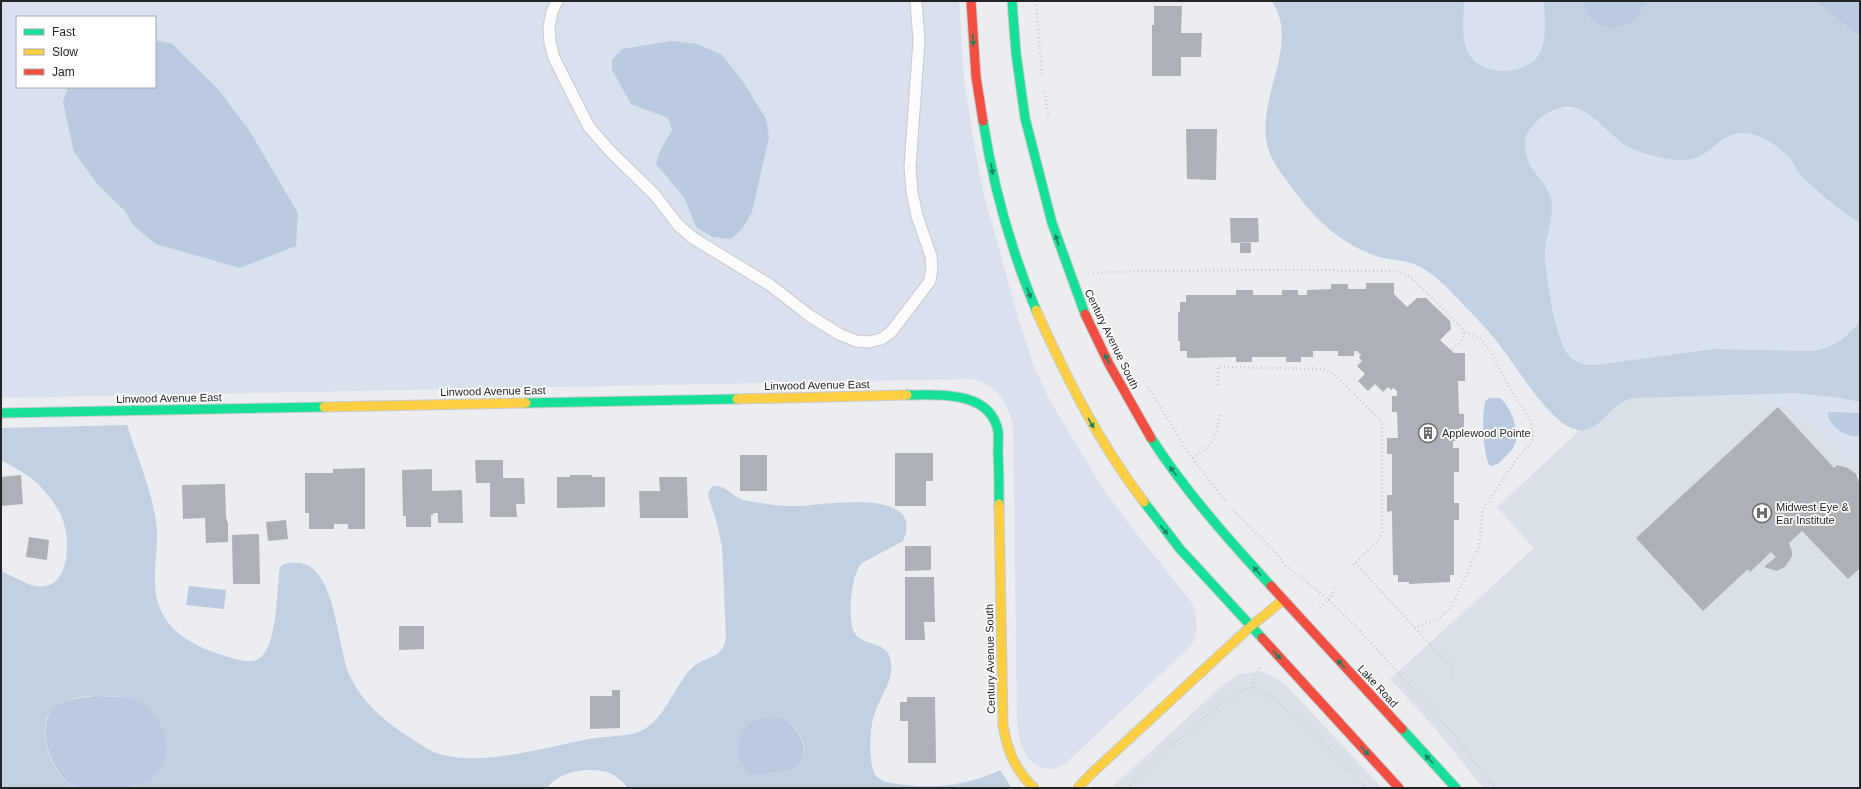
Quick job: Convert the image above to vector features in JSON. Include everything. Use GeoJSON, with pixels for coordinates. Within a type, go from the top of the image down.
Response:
{"type":"FeatureCollection","features":[{"type":"Feature","properties":{"kind":"main road"},"geometry":{"type":"LineString","coordinates":[[971,1],[977,84],[985,135],[996,189],[1017,261],[1042,325],[1072,389],[1119,469],[1155,519],[1250,627],[1399,788]]}},
{"type":"Feature","properties":{"kind":"main road","name":"Century Avenue South"},"geometry":{"type":"LineString","coordinates":[[1012,1],[1016,52],[1025,118],[1052,223],[1081,305],[1109,364],[1140,421],[1173,472],[1218,528],[1283,600]]}},
{"type":"Feature","properties":{"kind":"main road","name":"Linwood Avenue East"},"geometry":{"type":"LineString","coordinates":[[1,413],[926,395],[962,397],[984,406]]}},
{"type":"Feature","properties":{"kind":"main road","name":"Century Avenue South"},"geometry":{"type":"LineString","coordinates":[[984,406],[994,418],[999,440],[1002,702],[1004,736],[1014,765],[1021,776],[1034,788]]}},
{"type":"Feature","properties":{"kind":"main road"},"geometry":{"type":"LineString","coordinates":[[1078,788],[1091,774],[1250,627],[1283,600]]}},
{"type":"Feature","properties":{"kind":"main road","name":"Lake Road"},"geometry":{"type":"LineString","coordinates":[[1283,600],[1456,788]]}},
{"type":"Feature","properties":{"kind":"lane"},"geometry":{"type":"LineString","coordinates":[[557,1],[552,12],[549,27],[550,43],[554,58],[589,127],[610,151],[655,195],[678,225],[693,238],[770,285],[810,316],[839,334],[856,341],[868,342],[881,339],[891,332],[930,281],[932,268],[931,256],[917,216],[912,192],[910,167],[919,41],[916,1]]}},
{"type":"Feature","properties":{"kind":"path"},"geometry":{"type":"LineString","coordinates":[[1036,1],[1043,79]]}},
{"type":"Feature","properties":{"kind":"path"},"geometry":{"type":"LineString","coordinates":[[1044,86],[1050,124]]}},
{"type":"Feature","properties":{"kind":"path"},"geometry":{"type":"LineString","coordinates":[[1090,266],[1095,280]]}},
{"type":"Feature","properties":{"kind":"path"},"geometry":{"type":"LineString","coordinates":[[1093,273],[1138,271],[1396,271],[1406,274],[1417,282],[1465,332],[1481,339],[1491,352],[1509,387],[1531,421],[1533,437],[1531,443],[1516,460],[1483,509],[1481,543],[1455,600],[1442,617],[1415,628]]}},
{"type":"Feature","properties":{"kind":"path"},"geometry":{"type":"LineString","coordinates":[[1451,350],[1462,339],[1465,332]]}},
{"type":"Feature","properties":{"kind":"path"},"geometry":{"type":"LineString","coordinates":[[1218,384],[1218,367],[1322,369],[1334,374],[1380,420],[1382,425],[1382,532],[1378,541],[1354,564],[1452,668],[1454,681]]}},
{"type":"Feature","properties":{"kind":"path"},"geometry":{"type":"LineString","coordinates":[[1147,386],[1193,458],[1227,502]]}},
{"type":"Feature","properties":{"kind":"path"},"geometry":{"type":"LineString","coordinates":[[1193,458],[1207,447],[1217,435],[1219,427],[1219,412]]}},
{"type":"Feature","properties":{"kind":"path"},"geometry":{"type":"LineString","coordinates":[[1232,509],[1276,553],[1286,566],[1329,600],[1364,635],[1454,735],[1495,788]]}},
{"type":"Feature","properties":{"kind":"path"},"geometry":{"type":"LineString","coordinates":[[1329,600],[1332,596],[1334,585]]}},
{"type":"Feature","properties":{"kind":"path"},"geometry":{"type":"LineString","coordinates":[[1127,788],[1169,748],[1208,715],[1238,693],[1253,687],[1268,695],[1312,730],[1366,788]]}},
{"type":"Feature","properties":{"kind":"shaded area"},"geometry":{"type":"Polygon","coordinates":[[[1,1],[959,1],[964,80],[977,161],[985,199],[1018,317],[1034,367],[1050,401],[1100,484],[1129,524],[1192,603],[1196,614],[1197,624],[1194,641],[1191,646],[1066,763],[1053,769],[1037,766],[1027,756],[1023,749],[1019,735],[1017,720],[1013,426],[1004,402],[995,390],[988,385],[972,379],[1,398],[1,1]]]}},
{"type":"Feature","properties":{"kind":"shaded area"},"geometry":{"type":"Polygon","coordinates":[[[1272,1],[1464,1],[1463,32],[1467,50],[1472,59],[1480,65],[1500,71],[1522,68],[1531,63],[1538,56],[1544,37],[1544,1],[1581,1],[1587,14],[1592,20],[1608,28],[1616,28],[1632,22],[1643,9],[1646,1],[1816,1],[1852,31],[1860,35],[1860,223],[1825,198],[1801,176],[1792,161],[1781,150],[1759,136],[1751,134],[1742,133],[1730,135],[1699,157],[1688,160],[1670,159],[1634,150],[1582,110],[1572,107],[1560,108],[1548,113],[1533,126],[1527,134],[1525,143],[1526,153],[1531,167],[1544,184],[1551,199],[1552,212],[1545,251],[1545,262],[1555,322],[1565,349],[1570,357],[1582,364],[1595,365],[1714,349],[1813,351],[1828,347],[1840,341],[1850,333],[1860,321],[1860,402],[1840,398],[1794,393],[1634,398],[1626,400],[1616,406],[1600,422],[1588,429],[1574,429],[1564,424],[1542,403],[1489,332],[1441,282],[1414,264],[1379,257],[1364,251],[1339,237],[1308,208],[1281,172],[1269,151],[1265,132],[1270,94],[1280,56],[1282,37],[1280,19],[1272,1]]]}},
{"type":"Feature","properties":{"kind":"shaded area"},"geometry":{"type":"Polygon","coordinates":[[[1464,1],[1544,1],[1544,37],[1538,56],[1531,63],[1522,68],[1511,70],[1500,71],[1480,65],[1472,59],[1465,44],[1463,32],[1464,1]]]}},
{"type":"Feature","properties":{"kind":"shaded area"},"geometry":{"type":"Polygon","coordinates":[[[1581,1],[1646,1],[1643,9],[1632,22],[1616,28],[1608,28],[1592,20],[1587,14],[1581,1]]]}},
{"type":"Feature","properties":{"kind":"shaded area"},"geometry":{"type":"Polygon","coordinates":[[[1816,1],[1860,1],[1860,35],[1852,31],[1816,1]]]}},
{"type":"Feature","properties":{"kind":"shaded area"},"geometry":{"type":"Polygon","coordinates":[[[156,40],[172,44],[218,89],[249,130],[298,213],[296,246],[240,268],[156,244],[134,226],[125,211],[98,185],[74,152],[63,102],[68,88],[156,88],[156,40]]]}},
{"type":"Feature","properties":{"kind":"shaded area"},"geometry":{"type":"Polygon","coordinates":[[[672,41],[697,44],[721,54],[742,80],[766,119],[769,137],[752,212],[742,229],[731,239],[712,237],[696,227],[684,197],[656,164],[660,151],[672,130],[668,118],[631,104],[612,70],[612,60],[622,49],[672,41]]]}},
{"type":"Feature","properties":{"kind":"shaded area"},"geometry":{"type":"Polygon","coordinates":[[[1559,108],[1577,109],[1590,115],[1601,123],[1717,143],[1727,136],[1737,133],[1745,133],[1763,138],[1772,143],[1792,162],[1802,178],[1810,186],[1860,223],[1860,321],[1850,333],[1840,341],[1828,347],[1813,351],[1714,349],[1595,365],[1581,364],[1572,359],[1565,348],[1555,322],[1545,261],[1546,235],[1552,215],[1551,202],[1543,184],[1531,168],[1525,151],[1525,141],[1533,125],[1543,117],[1559,108]]]}},
{"type":"Feature","properties":{"kind":"shaded area"},"geometry":{"type":"Polygon","coordinates":[[[1620,393],[1794,393],[1860,464],[1860,788],[1483,788],[1435,728],[1390,679],[1534,548],[1497,507],[1620,393]]]}},
{"type":"Feature","properties":{"kind":"shaded area"},"geometry":{"type":"Polygon","coordinates":[[[1794,393],[1840,398],[1860,402],[1860,472],[1830,440],[1802,417],[1786,408],[1769,402],[1749,397],[1725,395],[1794,393]]]}},
{"type":"Feature","properties":{"kind":"shaded area"},"geometry":{"type":"Polygon","coordinates":[[[1490,398],[1500,398],[1504,401],[1513,418],[1517,436],[1515,444],[1509,453],[1499,463],[1490,466],[1484,444],[1483,423],[1484,405],[1486,400],[1490,398]]]}},
{"type":"Feature","properties":{"kind":"shaded area"},"geometry":{"type":"Polygon","coordinates":[[[1828,413],[1860,413],[1860,436],[1850,436],[1841,432],[1834,426],[1828,418],[1828,413]]]}},
{"type":"Feature","properties":{"kind":"shaded area"},"geometry":{"type":"Polygon","coordinates":[[[127,425],[153,504],[157,530],[155,582],[157,598],[161,612],[178,633],[203,648],[237,659],[253,661],[261,657],[268,648],[272,635],[275,620],[280,567],[286,563],[294,562],[312,568],[321,578],[328,593],[334,610],[349,674],[360,694],[384,719],[403,733],[433,752],[454,757],[473,758],[512,755],[589,739],[631,734],[643,730],[658,717],[685,676],[697,664],[721,651],[726,638],[722,546],[708,495],[713,486],[722,487],[743,500],[773,505],[800,506],[850,502],[888,506],[901,513],[906,524],[903,541],[862,563],[855,577],[851,599],[851,620],[856,635],[865,641],[884,649],[890,658],[891,673],[873,721],[870,747],[874,772],[880,779],[895,784],[943,786],[978,779],[1000,770],[1012,788],[628,788],[614,775],[597,770],[588,770],[568,773],[553,782],[547,788],[122,788],[140,783],[154,775],[162,763],[165,744],[130,698],[97,696],[79,697],[64,702],[48,715],[45,725],[48,752],[56,769],[67,782],[81,788],[1,788],[1,571],[31,585],[47,586],[56,581],[62,572],[66,561],[67,549],[66,536],[61,515],[51,499],[31,478],[1,460],[1,428],[127,425]],[[759,718],[750,722],[741,746],[740,758],[745,769],[758,774],[769,774],[787,770],[801,761],[804,754],[804,746],[800,735],[793,725],[780,720],[759,718]]]}},
{"type":"Feature","properties":{"kind":"shaded area"},"geometry":{"type":"Polygon","coordinates":[[[189,586],[226,590],[224,609],[186,605],[189,586]]]}},
{"type":"Feature","properties":{"kind":"shaded area"},"geometry":{"type":"Polygon","coordinates":[[[1253,672],[1266,673],[1284,683],[1382,788],[1111,788],[1223,685],[1238,675],[1253,672]]]}},
{"type":"Feature","properties":{"kind":"shaded area"},"geometry":{"type":"Polygon","coordinates":[[[95,696],[132,699],[145,706],[152,713],[163,731],[166,751],[164,761],[157,774],[148,780],[127,787],[84,788],[74,786],[60,774],[50,755],[45,735],[50,712],[66,701],[75,698],[95,696]]]}},
{"type":"Feature","properties":{"kind":"shaded area"},"geometry":{"type":"Polygon","coordinates":[[[759,718],[780,718],[794,728],[799,734],[804,748],[801,762],[795,767],[784,771],[761,774],[750,773],[745,769],[741,764],[739,757],[739,742],[744,729],[748,724],[759,718]]]}},
{"type":"Feature","properties":{"kind":"building"},"geometry":{"type":"Polygon","coordinates":[[[1154,6],[1182,6],[1181,33],[1202,33],[1201,57],[1181,57],[1181,76],[1152,76],[1152,25],[1154,25],[1154,6]]]}},
{"type":"Feature","properties":{"kind":"building"},"geometry":{"type":"Polygon","coordinates":[[[1186,129],[1217,129],[1216,180],[1187,179],[1186,129]]]}},
{"type":"Feature","properties":{"kind":"building"},"geometry":{"type":"Polygon","coordinates":[[[1230,218],[1258,218],[1259,242],[1231,243],[1230,218]]]}},
{"type":"Feature","properties":{"kind":"building"},"geometry":{"type":"Polygon","coordinates":[[[1240,243],[1251,243],[1251,253],[1240,253],[1240,243]]]}},
{"type":"Feature","properties":{"kind":"building","name":"Applewood Pointe"},"geometry":{"type":"Polygon","coordinates":[[[1366,283],[1394,283],[1394,294],[1407,307],[1417,298],[1426,298],[1450,321],[1451,329],[1440,340],[1454,353],[1465,353],[1465,381],[1458,381],[1459,414],[1464,414],[1464,428],[1459,428],[1459,441],[1453,441],[1453,448],[1459,448],[1459,472],[1454,472],[1454,503],[1459,503],[1459,520],[1454,520],[1454,575],[1450,575],[1450,582],[1409,584],[1409,582],[1398,582],[1398,575],[1393,575],[1392,511],[1387,512],[1387,495],[1392,495],[1392,454],[1387,454],[1387,438],[1398,438],[1397,412],[1392,412],[1392,396],[1397,396],[1397,391],[1393,388],[1391,390],[1388,387],[1383,392],[1375,384],[1368,391],[1358,381],[1365,374],[1357,366],[1362,361],[1359,357],[1361,355],[1357,351],[1354,351],[1354,356],[1338,356],[1338,351],[1313,351],[1313,357],[1301,357],[1301,362],[1286,362],[1286,357],[1252,357],[1252,362],[1236,362],[1236,357],[1187,358],[1187,351],[1180,351],[1180,341],[1178,341],[1178,312],[1180,312],[1180,302],[1186,302],[1186,295],[1236,295],[1236,290],[1253,290],[1253,295],[1282,295],[1282,290],[1298,290],[1298,295],[1307,295],[1307,290],[1331,289],[1331,284],[1348,284],[1348,289],[1366,289],[1366,283]]]}},
{"type":"Feature","properties":{"kind":"building","name":"Midwest Eye & Ear Institute"},"geometry":{"type":"Polygon","coordinates":[[[1778,407],[1834,468],[1837,465],[1848,468],[1856,474],[1859,482],[1860,568],[1848,579],[1802,531],[1789,543],[1792,556],[1785,567],[1777,571],[1764,567],[1776,557],[1771,552],[1750,572],[1748,569],[1703,611],[1636,538],[1778,407]]]}},
{"type":"Feature","properties":{"kind":"building"},"geometry":{"type":"Polygon","coordinates":[[[895,453],[933,453],[933,481],[926,481],[926,506],[895,506],[895,453]]]}},
{"type":"Feature","properties":{"kind":"building"},"geometry":{"type":"Polygon","coordinates":[[[740,455],[767,455],[767,491],[740,491],[740,455]]]}},
{"type":"Feature","properties":{"kind":"building"},"geometry":{"type":"Polygon","coordinates":[[[475,460],[503,460],[503,478],[524,478],[525,504],[516,504],[517,517],[490,517],[490,483],[476,483],[475,460]]]}},
{"type":"Feature","properties":{"kind":"building"},"geometry":{"type":"Polygon","coordinates":[[[365,468],[365,529],[348,529],[348,524],[334,524],[334,529],[309,529],[309,513],[305,513],[305,473],[333,473],[333,469],[365,468]]]}},
{"type":"Feature","properties":{"kind":"building"},"geometry":{"type":"Polygon","coordinates":[[[432,469],[432,491],[462,490],[463,523],[438,523],[438,513],[433,513],[433,515],[431,515],[431,527],[406,527],[406,516],[403,516],[402,470],[432,469]]]}},
{"type":"Feature","properties":{"kind":"building"},"geometry":{"type":"Polygon","coordinates":[[[21,475],[23,504],[1,506],[1,477],[21,475]]]}},
{"type":"Feature","properties":{"kind":"building"},"geometry":{"type":"Polygon","coordinates":[[[570,475],[592,475],[592,477],[605,477],[605,507],[557,508],[557,477],[570,477],[570,475]]]}},
{"type":"Feature","properties":{"kind":"building"},"geometry":{"type":"Polygon","coordinates":[[[659,477],[687,477],[688,518],[640,518],[639,491],[660,491],[659,477]]]}},
{"type":"Feature","properties":{"kind":"building"},"geometry":{"type":"Polygon","coordinates":[[[225,484],[228,542],[206,543],[205,518],[183,519],[182,485],[225,484]]]}},
{"type":"Feature","properties":{"kind":"building"},"geometry":{"type":"Polygon","coordinates":[[[286,520],[288,539],[268,541],[266,522],[286,520]]]}},
{"type":"Feature","properties":{"kind":"building"},"geometry":{"type":"Polygon","coordinates":[[[259,534],[260,584],[233,584],[232,535],[259,534]]]}},
{"type":"Feature","properties":{"kind":"building"},"geometry":{"type":"Polygon","coordinates":[[[29,537],[49,540],[47,560],[26,557],[29,537]]]}},
{"type":"Feature","properties":{"kind":"building"},"geometry":{"type":"Polygon","coordinates":[[[905,546],[931,546],[931,570],[905,571],[905,546]]]}},
{"type":"Feature","properties":{"kind":"building"},"geometry":{"type":"Polygon","coordinates":[[[905,577],[934,577],[935,622],[924,622],[925,640],[905,640],[905,577]]]}},
{"type":"Feature","properties":{"kind":"building"},"geometry":{"type":"Polygon","coordinates":[[[399,626],[424,626],[424,649],[399,650],[399,626]]]}},
{"type":"Feature","properties":{"kind":"building"},"geometry":{"type":"Polygon","coordinates":[[[612,690],[620,690],[620,728],[590,729],[590,696],[612,696],[612,690]]]}},
{"type":"Feature","properties":{"kind":"building"},"geometry":{"type":"Polygon","coordinates":[[[907,697],[935,697],[936,763],[908,763],[908,721],[900,721],[900,702],[907,702],[907,697]]]}},
{"type":"Feature","properties":{"kind":"traffic: fast"},"geometry":{"type":"LineString","coordinates":[[1012,1],[1016,53],[1025,118],[1052,223],[1085,314]]}},
{"type":"Feature","properties":{"kind":"traffic: fast"},"geometry":{"type":"LineString","coordinates":[[983,121],[992,169],[1004,217],[1036,310]]}},
{"type":"Feature","properties":{"kind":"traffic: fast"},"geometry":{"type":"LineString","coordinates":[[907,395],[933,395],[961,398],[974,402],[985,408],[993,418],[998,431],[999,504]]}},
{"type":"Feature","properties":{"kind":"traffic: fast"},"geometry":{"type":"LineString","coordinates":[[526,403],[737,399]]}},
{"type":"Feature","properties":{"kind":"traffic: fast"},"geometry":{"type":"LineString","coordinates":[[1,413],[324,407]]}},
{"type":"Feature","properties":{"kind":"traffic: fast"},"geometry":{"type":"LineString","coordinates":[[1151,438],[1164,458],[1193,496],[1223,533],[1271,586]]}},
{"type":"Feature","properties":{"kind":"traffic: fast"},"geometry":{"type":"LineString","coordinates":[[1144,502],[1180,549],[1262,638]]}},
{"type":"Feature","properties":{"kind":"traffic: fast"},"geometry":{"type":"LineString","coordinates":[[1402,729],[1456,788]]}},
{"type":"Feature","properties":{"kind":"traffic: slow"},"geometry":{"type":"LineString","coordinates":[[1036,310],[1071,385],[1084,409],[1112,457],[1144,502]]}},
{"type":"Feature","properties":{"kind":"traffic: slow"},"geometry":{"type":"LineString","coordinates":[[737,399],[907,395]]}},
{"type":"Feature","properties":{"kind":"traffic: slow"},"geometry":{"type":"LineString","coordinates":[[324,407],[526,403]]}},
{"type":"Feature","properties":{"kind":"traffic: slow"},"geometry":{"type":"LineString","coordinates":[[999,504],[1003,725],[1007,743],[1013,759],[1027,781],[1034,788]]}},
{"type":"Feature","properties":{"kind":"traffic: slow"},"geometry":{"type":"LineString","coordinates":[[1078,788],[1091,774],[1250,627],[1283,600]]}},
{"type":"Feature","properties":{"kind":"traffic: jam"},"geometry":{"type":"LineString","coordinates":[[971,1],[976,77],[983,121]]}},
{"type":"Feature","properties":{"kind":"traffic: jam"},"geometry":{"type":"LineString","coordinates":[[1085,314],[1109,364],[1151,438]]}},
{"type":"Feature","properties":{"kind":"traffic: jam"},"geometry":{"type":"LineString","coordinates":[[1271,586],[1402,729]]}},
{"type":"Feature","properties":{"kind":"traffic: jam"},"geometry":{"type":"LineString","coordinates":[[1262,638],[1399,788]]}},
{"type":"Feature","properties":{"kind":"place","name":"Applewood Pointe"},"geometry":{"type":"Point","coordinates":[1428,433]}},
{"type":"Feature","properties":{"kind":"place","name":"Midwest Eye & Ear Institute"},"geometry":{"type":"Point","coordinates":[1762,513]}}]}
